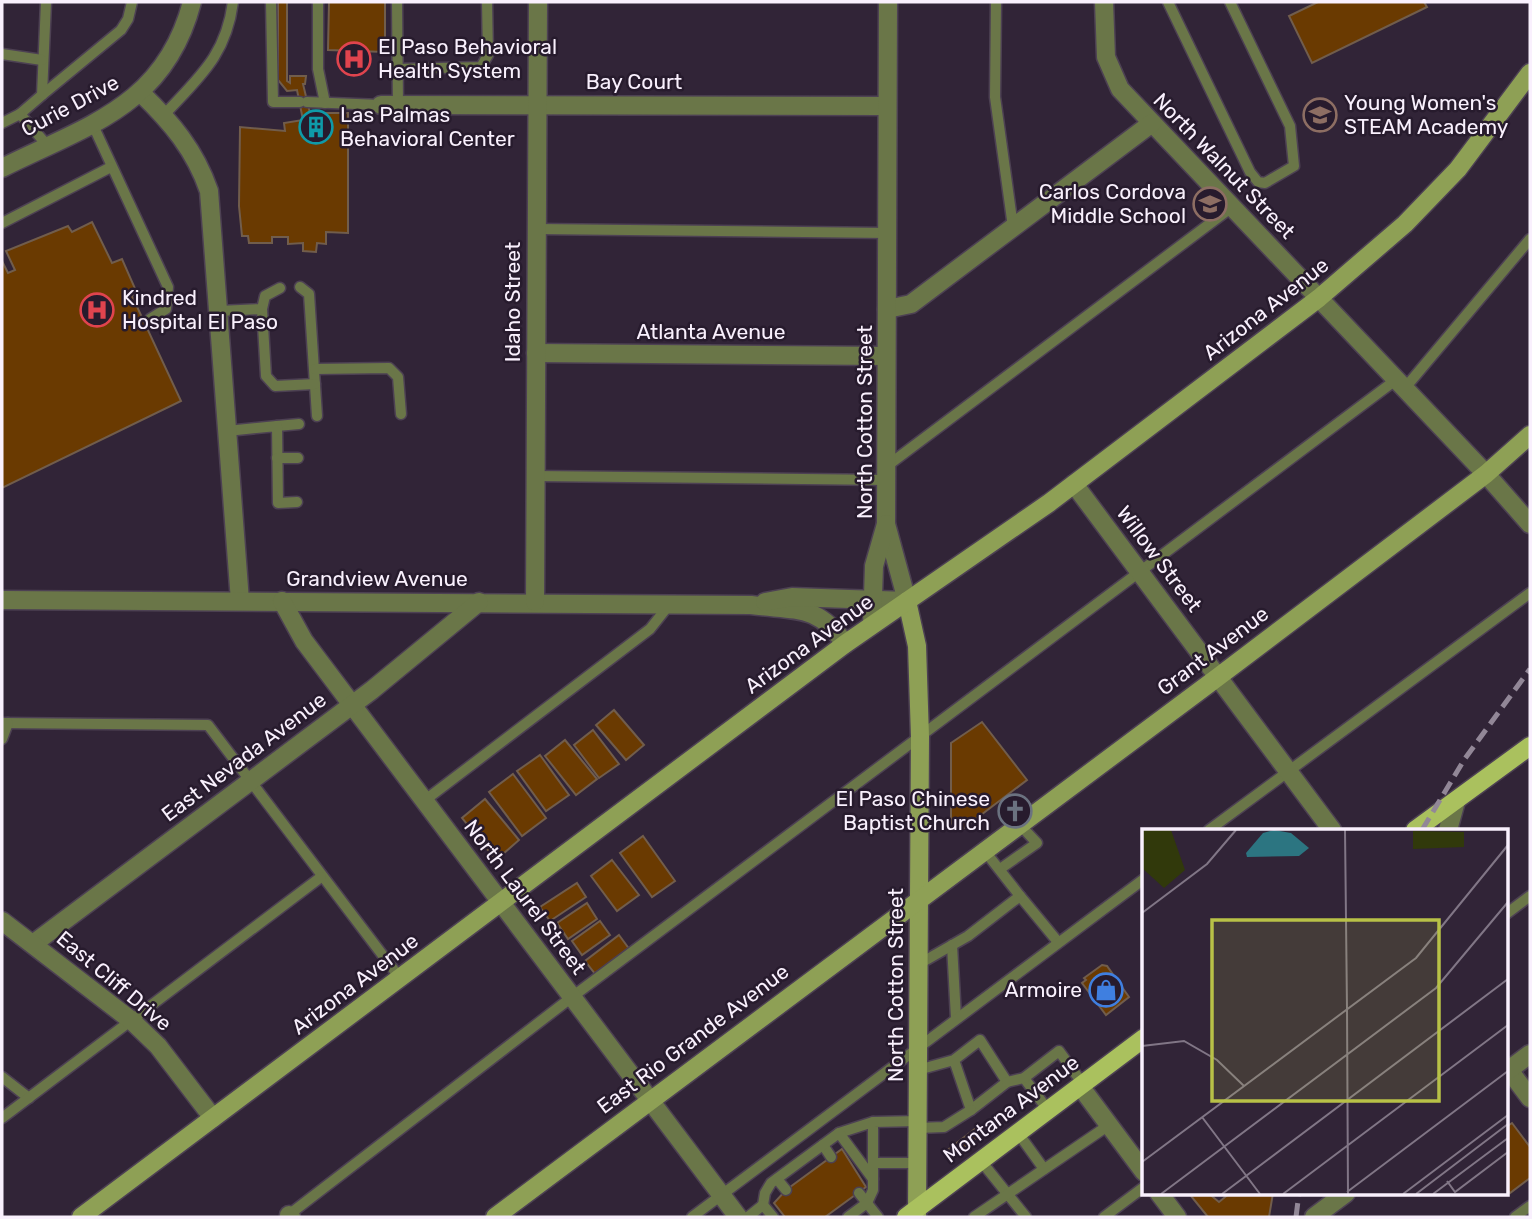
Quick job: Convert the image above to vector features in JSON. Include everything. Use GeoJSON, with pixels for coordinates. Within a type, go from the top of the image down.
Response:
{"type":"FeatureCollection","features":[{"type":"Feature","properties":{"kind":"main road","name":"Arizona Avenue"},"geometry":{"type":"LineString","coordinates":[[81,1217],[845,644],[1074,484],[1319,298],[1405,224],[1458,170],[1530,73]]}},
{"type":"Feature","properties":{"kind":"main road","name":"Grant Avenue"},"geometry":{"type":"LineString","coordinates":[[919,898],[1486,474],[1530,435]]}},
{"type":"Feature","properties":{"kind":"main road","name":"North Cotton Street"},"geometry":{"type":"LineString","coordinates":[[907,601],[917,646],[920,737],[918,1163],[914,1215]]}},
{"type":"Feature","properties":{"kind":"main road"},"geometry":{"type":"LineString","coordinates":[[1418,829],[1530,746]]}},
{"type":"Feature","properties":{"kind":"main road","name":"East Rio Grande Avenue"},"geometry":{"type":"LineString","coordinates":[[495,1217],[919,898]]}},
{"type":"Feature","properties":{"kind":"main road","name":"Montana Avenue"},"geometry":{"type":"LineString","coordinates":[[914,1215],[1142,1039]]}},
{"type":"Feature","properties":{"kind":"street","name":"Curie Drive"},"geometry":{"type":"LineString","coordinates":[[2,168],[118,111],[141,93],[167,60],[179,39],[192,2]]}},
{"type":"Feature","properties":{"kind":"street","name":"Idaho Street"},"geometry":{"type":"LineString","coordinates":[[535,602],[538,2]]}},
{"type":"Feature","properties":{"kind":"street","name":"North Cotton Street"},"geometry":{"type":"LineString","coordinates":[[888,2],[886,524],[907,601]]}},
{"type":"Feature","properties":{"kind":"street","name":"North Walnut Street"},"geometry":{"type":"LineString","coordinates":[[1104,2],[1104,34],[1112,75],[1120,89],[1486,474],[1530,524]]}},
{"type":"Feature","properties":{"kind":"street"},"geometry":{"type":"LineString","coordinates":[[141,93],[164,115],[190,147],[209,191],[240,601]]}},
{"type":"Feature","properties":{"kind":"street","name":"Bay Court"},"geometry":{"type":"LineString","coordinates":[[389,105],[887,106]]}},
{"type":"Feature","properties":{"kind":"street"},"geometry":{"type":"LineString","coordinates":[[887,309],[911,304],[1152,123]]}},
{"type":"Feature","properties":{"kind":"street","name":"Atlanta Avenue"},"geometry":{"type":"LineString","coordinates":[[536,353],[886,356]]}},
{"type":"Feature","properties":{"kind":"street","name":"Willow Street"},"geometry":{"type":"LineString","coordinates":[[1074,484],[1331,829]]}},
{"type":"Feature","properties":{"kind":"street"},"geometry":{"type":"LineString","coordinates":[[872,625],[874,566],[886,524]]}},
{"type":"Feature","properties":{"kind":"street","name":"Grandview Avenue"},"geometry":{"type":"LineString","coordinates":[[751,604],[792,597],[907,601]]}},
{"type":"Feature","properties":{"kind":"street","name":"Grandview Avenue"},"geometry":{"type":"LineString","coordinates":[[2,600],[751,604],[815,614],[833,626],[845,644]]}},
{"type":"Feature","properties":{"kind":"street","name":"North Laurel Street"},"geometry":{"type":"LineString","coordinates":[[282,601],[304,641],[738,1217]]}},
{"type":"Feature","properties":{"kind":"street","name":"East Nevada Avenue"},"geometry":{"type":"LineString","coordinates":[[33,944],[433,642],[479,602]]}},
{"type":"Feature","properties":{"kind":"street"},"geometry":{"type":"LineString","coordinates":[[1449,829],[1456,801]]}},
{"type":"Feature","properties":{"kind":"street","name":"East Cliff Drive"},"geometry":{"type":"LineString","coordinates":[[2,921],[132,1021],[158,1045],[214,1118]]}},
{"type":"Feature","properties":{"kind":"street"},"geometry":{"type":"LineString","coordinates":[[1508,1068],[1530,1054]]}},
{"type":"Feature","properties":{"kind":"street"},"geometry":{"type":"LineString","coordinates":[[1508,1070],[1530,1098]]}},
{"type":"Feature","properties":{"kind":"street"},"geometry":{"type":"LineString","coordinates":[[1081,1085],[1142,1171]]}},
{"type":"Feature","properties":{"kind":"street"},"geometry":{"type":"LineString","coordinates":[[1160,1194],[1177,1217]]}},
{"type":"Feature","properties":{"kind":"street"},"geometry":{"type":"LineString","coordinates":[[1314,1217],[1345,1194]]}},
{"type":"Feature","properties":{"kind":"lane"},"geometry":{"type":"LineString","coordinates":[[42,95],[46,2]]}},
{"type":"Feature","properties":{"kind":"lane"},"geometry":{"type":"LineString","coordinates":[[2,123],[20,114],[121,30],[131,11],[132,2]]}},
{"type":"Feature","properties":{"kind":"lane"},"geometry":{"type":"LineString","coordinates":[[164,115],[212,63],[230,30],[233,2]]}},
{"type":"Feature","properties":{"kind":"lane"},"geometry":{"type":"LineString","coordinates":[[271,2],[273,102],[389,105],[398,69],[397,2]]}},
{"type":"Feature","properties":{"kind":"lane"},"geometry":{"type":"LineString","coordinates":[[318,2],[318,69],[325,103]]}},
{"type":"Feature","properties":{"kind":"lane"},"geometry":{"type":"LineString","coordinates":[[398,69],[481,67],[488,55],[487,2]]}},
{"type":"Feature","properties":{"kind":"lane"},"geometry":{"type":"LineString","coordinates":[[996,2],[995,97],[1014,229]]}},
{"type":"Feature","properties":{"kind":"lane"},"geometry":{"type":"LineString","coordinates":[[1168,2],[1250,172],[1258,181],[1265,183],[1294,166],[1290,126],[1230,2]]}},
{"type":"Feature","properties":{"kind":"lane"},"geometry":{"type":"LineString","coordinates":[[2,54],[43,60]]}},
{"type":"Feature","properties":{"kind":"lane"},"geometry":{"type":"LineString","coordinates":[[20,114],[47,145]]}},
{"type":"Feature","properties":{"kind":"lane"},"geometry":{"type":"LineString","coordinates":[[92,123],[168,287],[166,309],[150,318]]}},
{"type":"Feature","properties":{"kind":"lane"},"geometry":{"type":"LineString","coordinates":[[2,223],[111,167]]}},
{"type":"Feature","properties":{"kind":"lane"},"geometry":{"type":"LineString","coordinates":[[535,476],[886,473],[1233,207]]}},
{"type":"Feature","properties":{"kind":"lane"},"geometry":{"type":"LineString","coordinates":[[537,229],[887,233]]}},
{"type":"Feature","properties":{"kind":"lane"},"geometry":{"type":"LineString","coordinates":[[288,1216],[572,997],[1140,573],[1401,384],[1530,239]]}},
{"type":"Feature","properties":{"kind":"lane"},"geometry":{"type":"LineString","coordinates":[[300,287],[309,294],[317,416]]}},
{"type":"Feature","properties":{"kind":"lane"},"geometry":{"type":"LineString","coordinates":[[280,288],[265,296],[262,309],[266,376],[275,386],[316,384]]}},
{"type":"Feature","properties":{"kind":"lane"},"geometry":{"type":"LineString","coordinates":[[219,311],[262,309]]}},
{"type":"Feature","properties":{"kind":"lane"},"geometry":{"type":"LineString","coordinates":[[314,369],[389,368],[398,377],[401,414]]}},
{"type":"Feature","properties":{"kind":"lane"},"geometry":{"type":"LineString","coordinates":[[227,431],[299,424]]}},
{"type":"Feature","properties":{"kind":"lane"},"geometry":{"type":"LineString","coordinates":[[277,426],[278,503],[297,502]]}},
{"type":"Feature","properties":{"kind":"lane"},"geometry":{"type":"LineString","coordinates":[[277,458],[298,458]]}},
{"type":"Feature","properties":{"kind":"lane"},"geometry":{"type":"LineString","coordinates":[[1212,829],[1530,593]]}},
{"type":"Feature","properties":{"kind":"lane"},"geometry":{"type":"LineString","coordinates":[[424,801],[650,629],[670,603]]}},
{"type":"Feature","properties":{"kind":"lane"},"geometry":{"type":"LineString","coordinates":[[2,739],[5,723],[208,725],[248,782],[400,978]]}},
{"type":"Feature","properties":{"kind":"lane"},"geometry":{"type":"LineString","coordinates":[[1000,869],[1037,843],[1020,824]]}},
{"type":"Feature","properties":{"kind":"lane"},"geometry":{"type":"LineString","coordinates":[[984,850],[1058,942]]}},
{"type":"Feature","properties":{"kind":"lane"},"geometry":{"type":"LineString","coordinates":[[2,1118],[321,877]]}},
{"type":"Feature","properties":{"kind":"lane"},"geometry":{"type":"LineString","coordinates":[[692,1217],[1142,880]]}},
{"type":"Feature","properties":{"kind":"lane"},"geometry":{"type":"LineString","coordinates":[[919,964],[952,945],[1020,896]]}},
{"type":"Feature","properties":{"kind":"lane"},"geometry":{"type":"LineString","coordinates":[[1508,912],[1530,896]]}},
{"type":"Feature","properties":{"kind":"lane"},"geometry":{"type":"LineString","coordinates":[[952,945],[956,1018]]}},
{"type":"Feature","properties":{"kind":"lane"},"geometry":{"type":"LineString","coordinates":[[918,1070],[954,1060],[980,1040],[1007,1082]]}},
{"type":"Feature","properties":{"kind":"lane"},"geometry":{"type":"LineString","coordinates":[[773,1217],[764,1205],[765,1193],[777,1179],[839,1133],[873,1122],[944,1127],[1007,1082],[1024,1078],[1059,1051],[1081,1085]]}},
{"type":"Feature","properties":{"kind":"lane"},"geometry":{"type":"LineString","coordinates":[[954,1060],[971,1110]]}},
{"type":"Feature","properties":{"kind":"lane"},"geometry":{"type":"LineString","coordinates":[[2,1077],[29,1098]]}},
{"type":"Feature","properties":{"kind":"lane"},"geometry":{"type":"LineString","coordinates":[[1024,1078],[1048,1110]]}},
{"type":"Feature","properties":{"kind":"lane"},"geometry":{"type":"LineString","coordinates":[[848,1217],[867,1203],[873,1190],[873,1122]]}},
{"type":"Feature","properties":{"kind":"lane"},"geometry":{"type":"LineString","coordinates":[[974,1217],[1109,1125]]}},
{"type":"Feature","properties":{"kind":"lane"},"geometry":{"type":"LineString","coordinates":[[839,1133],[873,1179]]}},
{"type":"Feature","properties":{"kind":"lane"},"geometry":{"type":"LineString","coordinates":[[1018,1133],[1044,1169]]}},
{"type":"Feature","properties":{"kind":"lane"},"geometry":{"type":"LineString","coordinates":[[823,1145],[831,1157]]}},
{"type":"Feature","properties":{"kind":"lane"},"geometry":{"type":"LineString","coordinates":[[981,1161],[1026,1217]]}},
{"type":"Feature","properties":{"kind":"lane"},"geometry":{"type":"LineString","coordinates":[[873,1163],[918,1163]]}},
{"type":"Feature","properties":{"kind":"lane"},"geometry":{"type":"LineString","coordinates":[[777,1179],[786,1191]]}},
{"type":"Feature","properties":{"kind":"lane"},"geometry":{"type":"LineString","coordinates":[[1104,1217],[1142,1188]]}},
{"type":"Feature","properties":{"kind":"lane"},"geometry":{"type":"LineString","coordinates":[[859,1193],[878,1217]]}},
{"type":"Feature","properties":{"kind":"lane"},"geometry":{"type":"LineString","coordinates":[[748,1217],[764,1205]]}},
{"type":"Feature","properties":{"kind":"lane"},"geometry":{"type":"LineString","coordinates":[[1515,1217],[1530,1206]]}},
{"type":"Feature","properties":{"kind":"building","name":"Las Palmas Behavioral Center"},"geometry":{"type":"Polygon","coordinates":[[[278,2],[287,2],[287,81],[290,83],[290,76],[306,76],[303,84],[310,113],[348,113],[348,233],[326,232],[326,244],[317,243],[316,252],[303,251],[303,243],[288,244],[288,237],[272,237],[272,243],[249,243],[248,236],[242,236],[239,206],[240,127],[285,131],[284,123],[303,120],[297,90],[287,91],[278,80],[278,2]]]}},
{"type":"Feature","properties":{"kind":"building","name":"Las Palmas Behavioral Center"},"geometry":{"type":"Polygon","coordinates":[[[329,2],[385,2],[385,52],[328,50],[329,2]]]}},
{"type":"Feature","properties":{"kind":"building"},"geometry":{"type":"Polygon","coordinates":[[[1318,2],[1424,2],[1427,7],[1312,63],[1289,16],[1318,2]]]}},
{"type":"Feature","properties":{"kind":"building","name":"Kindred Hospital El Paso"},"geometry":{"type":"Polygon","coordinates":[[[92,222],[112,263],[122,259],[137,293],[132,296],[181,401],[2,488],[2,261],[8,273],[15,270],[6,251],[68,226],[72,232],[92,222]]]}},
{"type":"Feature","properties":{"kind":"building"},"geometry":{"type":"Polygon","coordinates":[[[614,710],[644,745],[626,760],[596,725],[614,710]]]}},
{"type":"Feature","properties":{"kind":"building"},"geometry":{"type":"Polygon","coordinates":[[[982,722],[1027,780],[960,831],[955,830],[951,821],[951,743],[982,722]]]}},
{"type":"Feature","properties":{"kind":"building"},"geometry":{"type":"Polygon","coordinates":[[[593,730],[619,764],[599,778],[574,745],[593,730]]]}},
{"type":"Feature","properties":{"kind":"building"},"geometry":{"type":"Polygon","coordinates":[[[565,740],[597,779],[576,795],[545,756],[565,740]]]}},
{"type":"Feature","properties":{"kind":"building"},"geometry":{"type":"Polygon","coordinates":[[[540,755],[569,795],[546,811],[517,771],[540,755]]]}},
{"type":"Feature","properties":{"kind":"building"},"geometry":{"type":"Polygon","coordinates":[[[513,774],[546,818],[522,836],[489,792],[513,774]]]}},
{"type":"Feature","properties":{"kind":"building"},"geometry":{"type":"Polygon","coordinates":[[[485,799],[519,840],[496,860],[462,818],[485,799]]]}},
{"type":"Feature","properties":{"kind":"building"},"geometry":{"type":"Polygon","coordinates":[[[643,836],[675,881],[652,897],[620,853],[643,836]]]}},
{"type":"Feature","properties":{"kind":"building"},"geometry":{"type":"Polygon","coordinates":[[[612,860],[639,895],[617,911],[591,876],[612,860]]]}},
{"type":"Feature","properties":{"kind":"building"},"geometry":{"type":"Polygon","coordinates":[[[577,883],[586,897],[550,921],[540,907],[577,883]]]}},
{"type":"Feature","properties":{"kind":"building"},"geometry":{"type":"Polygon","coordinates":[[[587,903],[597,919],[568,939],[557,923],[587,903]]]}},
{"type":"Feature","properties":{"kind":"building"},"geometry":{"type":"Polygon","coordinates":[[[600,921],[610,935],[582,955],[572,941],[600,921]]]}},
{"type":"Feature","properties":{"kind":"building"},"geometry":{"type":"Polygon","coordinates":[[[619,935],[630,950],[596,975],[585,961],[619,935]]]}},
{"type":"Feature","properties":{"kind":"building","name":"Armoire"},"geometry":{"type":"Polygon","coordinates":[[[1102,965],[1107,966],[1129,997],[1106,1015],[1082,983],[1086,980],[1084,978],[1102,965]]]}},
{"type":"Feature","properties":{"kind":"building"},"geometry":{"type":"Polygon","coordinates":[[[1512,1123],[1530,1147],[1530,1178],[1510,1193],[1508,1190],[1508,1126],[1512,1123]]]}},
{"type":"Feature","properties":{"kind":"building"},"geometry":{"type":"Polygon","coordinates":[[[975,1129],[980,1135],[954,1155],[949,1149],[975,1129]]]}},
{"type":"Feature","properties":{"kind":"building"},"geometry":{"type":"Polygon","coordinates":[[[842,1149],[866,1187],[825,1217],[785,1217],[774,1203],[786,1190],[842,1149]]]}},
{"type":"Feature","properties":{"kind":"building"},"geometry":{"type":"Polygon","coordinates":[[[1209,1194],[1219,1202],[1229,1194],[1273,1194],[1269,1217],[1208,1217],[1191,1196],[1209,1194]]]}},
{"type":"Feature","properties":{"kind":"railway"},"geometry":{"type":"LineString","coordinates":[[1423,829],[1464,760],[1530,669]]}},
{"type":"Feature","properties":{"kind":"railway"},"geometry":{"type":"LineString","coordinates":[[1296,1217],[1299,1194]]}},
{"type":"Feature","properties":{"kind":"place","name":"El Paso Behavioral Health System"},"geometry":{"type":"Point","coordinates":[354,59]}},
{"type":"Feature","properties":{"kind":"place","name":"Young Women's STEAM Academy"},"geometry":{"type":"Point","coordinates":[1320,115]}},
{"type":"Feature","properties":{"kind":"place","name":"Las Palmas Behavioral Center"},"geometry":{"type":"Point","coordinates":[316,127]}},
{"type":"Feature","properties":{"kind":"place","name":"Carlos Cordova Middle School"},"geometry":{"type":"Point","coordinates":[1210,204]}},
{"type":"Feature","properties":{"kind":"place","name":"Kindred Hospital El Paso"},"geometry":{"type":"Point","coordinates":[97,310]}},
{"type":"Feature","properties":{"kind":"place","name":"El Paso Chinese Baptist Church"},"geometry":{"type":"Point","coordinates":[1015,811]}},
{"type":"Feature","properties":{"kind":"place","name":"Armoire"},"geometry":{"type":"Point","coordinates":[1106,990]}}]}
